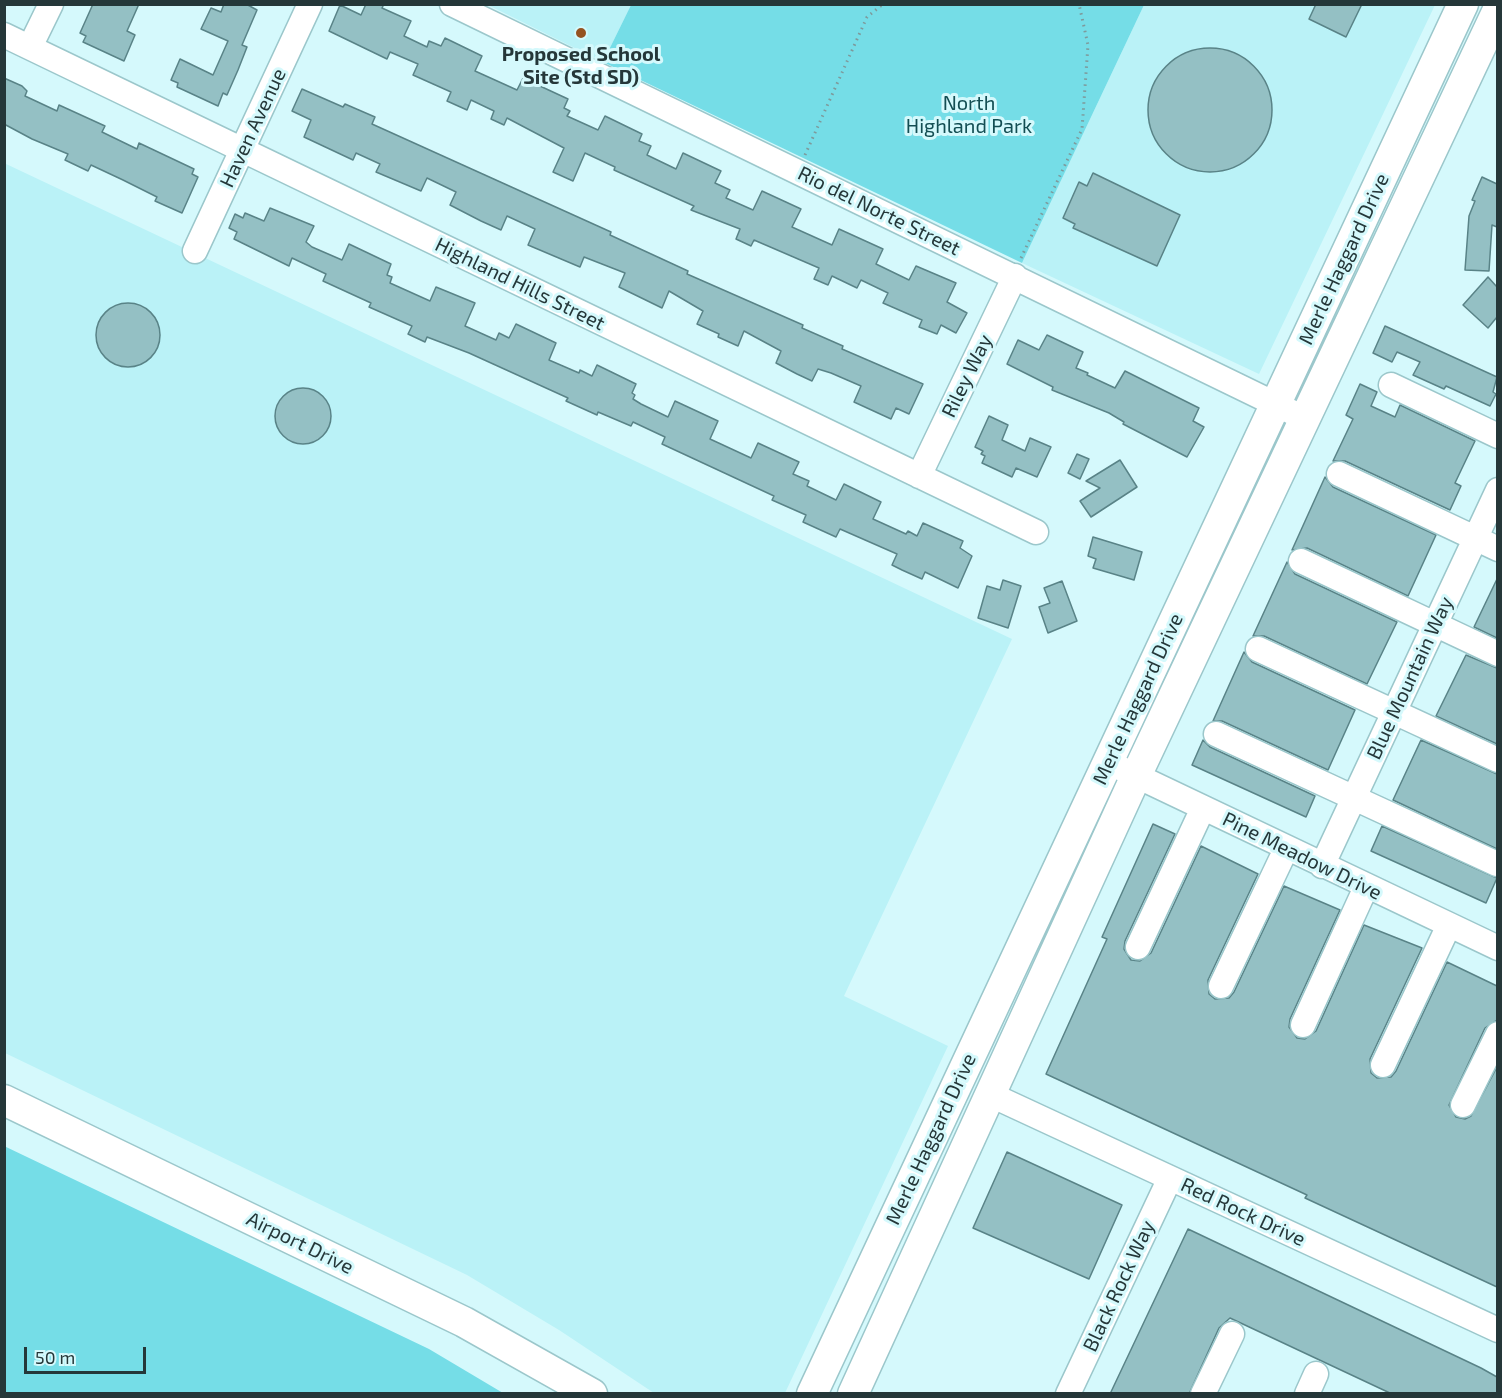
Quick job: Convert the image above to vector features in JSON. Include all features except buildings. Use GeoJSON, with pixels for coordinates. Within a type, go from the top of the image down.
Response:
{"type":"FeatureCollection","features":[{"type":"Feature","properties":{"kind":"main road","name":"Merle Haggard Drive"},"geometry":{"type":"LineString","coordinates":[[812,1394],[1463,4]]}},
{"type":"Feature","properties":{"kind":"main road","name":"Merle Haggard Drive"},"geometry":{"type":"LineString","coordinates":[[853,1394],[1136,776],[1497,10]]}},
{"type":"Feature","properties":{"kind":"main road","name":"Airport Drive"},"geometry":{"type":"LineString","coordinates":[[4,1100],[464,1322],[592,1394]]}},
{"type":"Feature","properties":{"kind":"street"},"geometry":{"type":"LineString","coordinates":[[30,47],[51,4]]}},
{"type":"Feature","properties":{"kind":"street","name":"Haven Avenue"},"geometry":{"type":"LineString","coordinates":[[195,251],[310,4]]}},
{"type":"Feature","properties":{"kind":"street","name":"Rio del Norte Street"},"geometry":{"type":"LineString","coordinates":[[452,4],[1017,270],[1306,419]]}},
{"type":"Feature","properties":{"kind":"street","name":"Highland Hills Street"},"geometry":{"type":"LineString","coordinates":[[4,35],[1035,532]]}},
{"type":"Feature","properties":{"kind":"street","name":"Riley Way"},"geometry":{"type":"LineString","coordinates":[[919,476],[1017,270]]}},
{"type":"Feature","properties":{"kind":"street"},"geometry":{"type":"LineString","coordinates":[[1391,385],[1497,436]]}},
{"type":"Feature","properties":{"kind":"street"},"geometry":{"type":"LineString","coordinates":[[1339,474],[1497,549]]}},
{"type":"Feature","properties":{"kind":"street","name":"Blue Mountain Way"},"geometry":{"type":"LineString","coordinates":[[1322,866],[1497,490]]}},
{"type":"Feature","properties":{"kind":"street"},"geometry":{"type":"LineString","coordinates":[[1301,561],[1497,654]]}},
{"type":"Feature","properties":{"kind":"street"},"geometry":{"type":"LineString","coordinates":[[1258,649],[1497,760]]}},
{"type":"Feature","properties":{"kind":"street"},"geometry":{"type":"LineString","coordinates":[[1216,734],[1497,864]]}},
{"type":"Feature","properties":{"kind":"street","name":"Pine Meadow Drive"},"geometry":{"type":"LineString","coordinates":[[1108,762],[1497,948]]}},
{"type":"Feature","properties":{"kind":"street"},"geometry":{"type":"LineString","coordinates":[[1138,947],[1203,808]]}},
{"type":"Feature","properties":{"kind":"street"},"geometry":{"type":"LineString","coordinates":[[1221,986],[1286,849]]}},
{"type":"Feature","properties":{"kind":"street"},"geometry":{"type":"LineString","coordinates":[[1303,1025],[1366,887]]}},
{"type":"Feature","properties":{"kind":"street"},"geometry":{"type":"LineString","coordinates":[[1383,1065],[1449,925]]}},
{"type":"Feature","properties":{"kind":"street"},"geometry":{"type":"LineString","coordinates":[[1464,1105],[1497,1034]]}},
{"type":"Feature","properties":{"kind":"street","name":"Red Rock Drive"},"geometry":{"type":"LineString","coordinates":[[989,1094],[1497,1330]]}},
{"type":"Feature","properties":{"kind":"street","name":"Black Rock Way"},"geometry":{"type":"LineString","coordinates":[[1068,1394],[1170,1178]]}},
{"type":"Feature","properties":{"kind":"street"},"geometry":{"type":"LineString","coordinates":[[1203,1394],[1232,1334]]}},
{"type":"Feature","properties":{"kind":"path"},"geometry":{"type":"LineString","coordinates":[[801,162],[867,17],[883,4]]}},
{"type":"Feature","properties":{"kind":"path"},"geometry":{"type":"LineString","coordinates":[[1017,270],[1082,129],[1088,45],[1078,4]]}},
{"type":"Feature","properties":{"kind":"shaded area","name":"Proposed School Site (Std SD)"},"geometry":{"type":"Polygon","coordinates":[[[488,5],[631,5],[603,62],[488,5]]]}},
{"type":"Feature","properties":{"kind":"shaded area"},"geometry":{"type":"Polygon","coordinates":[[[1144,5],[1435,5],[1259,374],[1022,263],[1144,5]]]}},
{"type":"Feature","properties":{"kind":"shaded area"},"geometry":{"type":"Polygon","coordinates":[[[4,163],[1012,639],[844,996],[948,1046],[785,1393],[654,1393],[559,1330],[467,1275],[5,1053],[4,163]]]}},
{"type":"Feature","properties":{"kind":"green space","name":"North Highland Park"},"geometry":{"type":"Polygon","coordinates":[[[631,4],[1144,5],[1022,263],[603,62],[631,4]]]}},
{"type":"Feature","properties":{"kind":"green space"},"geometry":{"type":"Polygon","coordinates":[[[4,1146],[429,1349],[503,1393],[5,1393],[4,1146]]]}},
{"type":"Feature","properties":{"kind":"place","name":"Proposed School Site (Std SD)"},"geometry":{"type":"Point","coordinates":[581,33]}}]}
